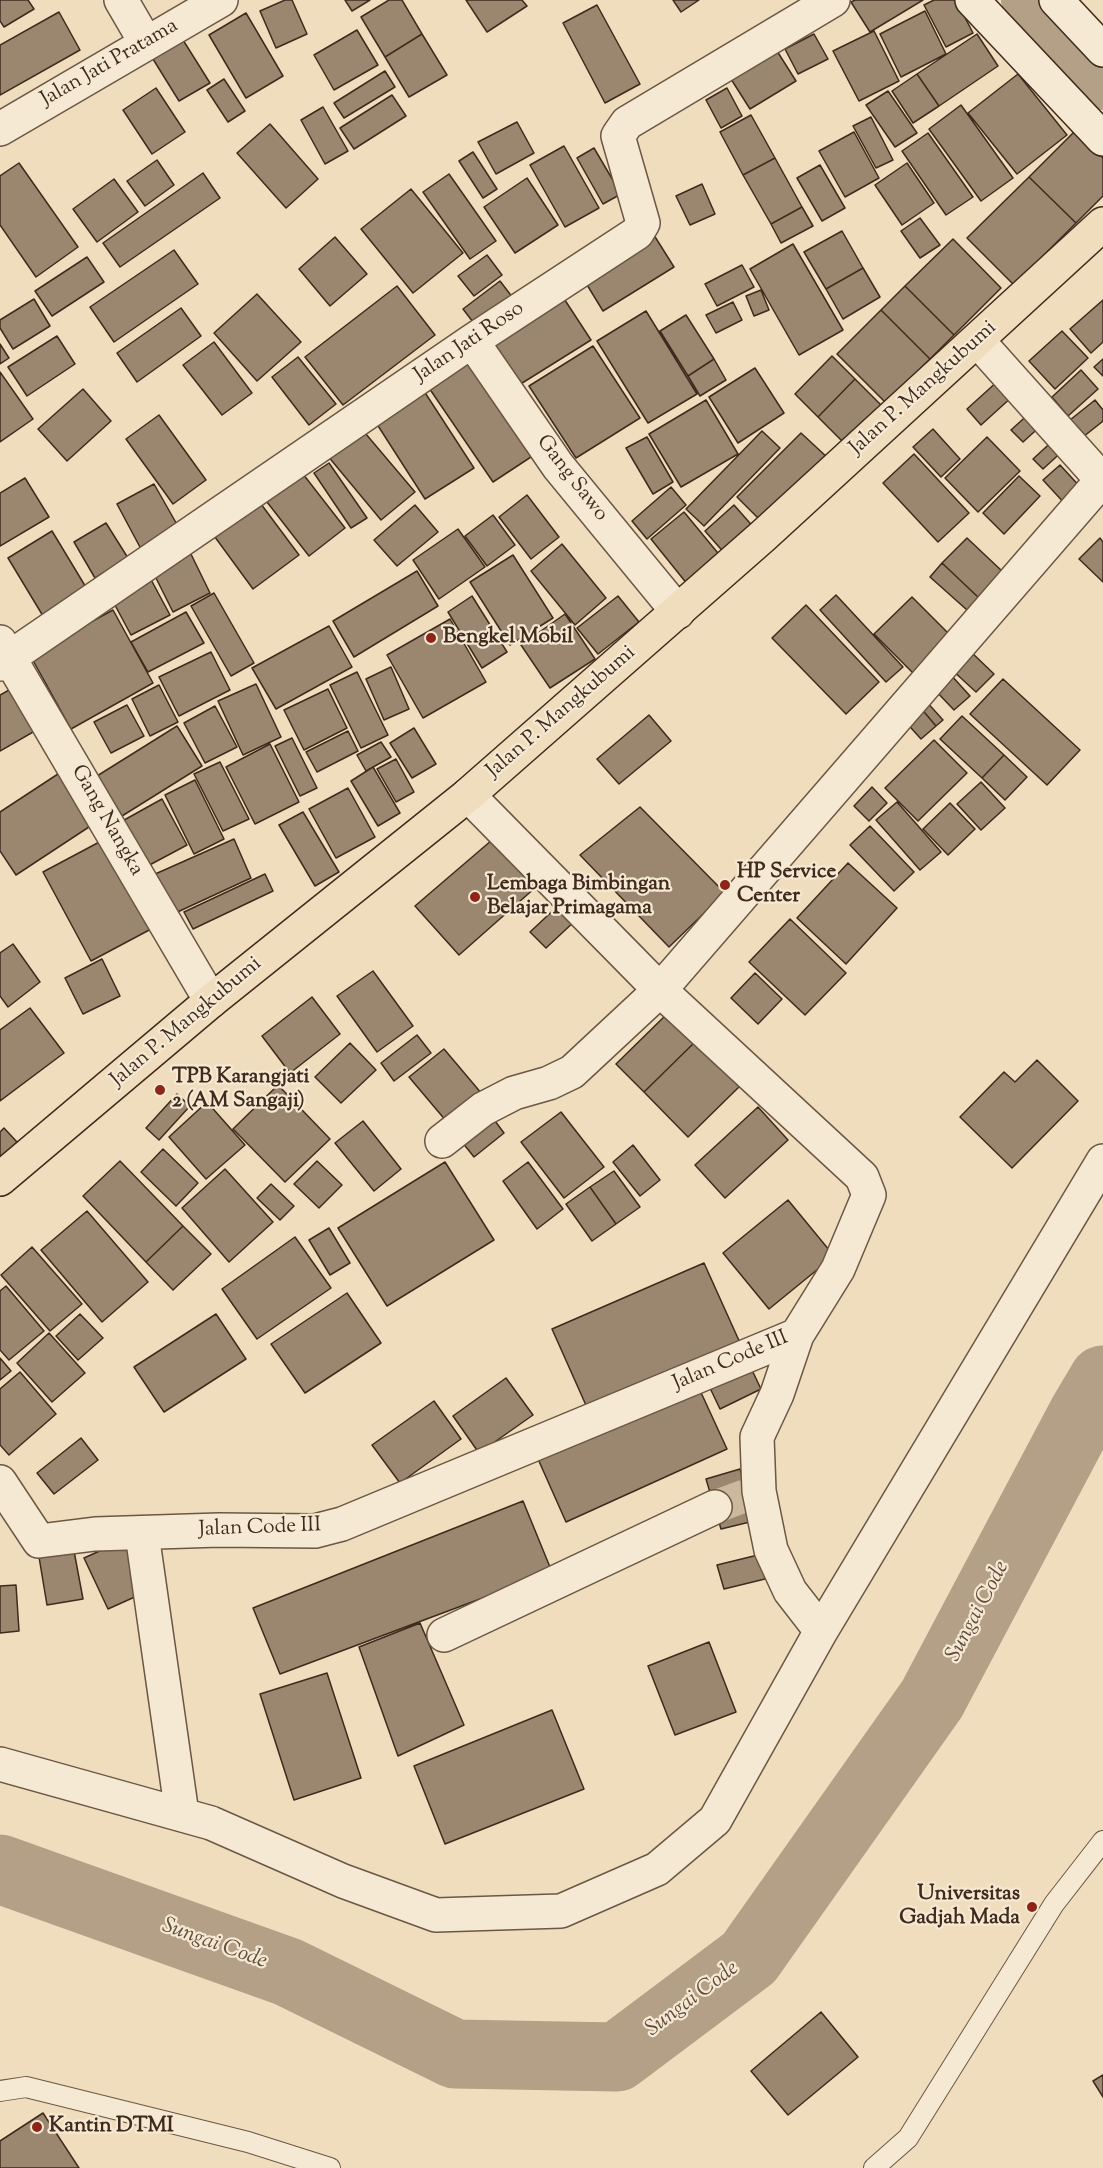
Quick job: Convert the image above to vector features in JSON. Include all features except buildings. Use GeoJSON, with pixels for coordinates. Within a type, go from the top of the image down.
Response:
{"type":"FeatureCollection","features":[{"type":"Feature","properties":{"kind":"main road","name":"Jalan P. Mangkubumi"},"geometry":{"type":"LineString","coordinates":[[0,1179],[211,1001],[468,795],[678,612],[1103,224]]}},
{"type":"Feature","properties":{"kind":"street"},"geometry":{"type":"LineString","coordinates":[[121,0],[146,43]]}},
{"type":"Feature","properties":{"kind":"street","name":"Jalan Jati Pratama"},"geometry":{"type":"LineString","coordinates":[[0,129],[221,0]]}},
{"type":"Feature","properties":{"kind":"street","name":"Jalan Jati Roso"},"geometry":{"type":"LineString","coordinates":[[3,655],[637,233],[643,223],[618,136],[627,123],[833,0]]}},
{"type":"Feature","properties":{"kind":"street"},"geometry":{"type":"LineString","coordinates":[[972,0],[1103,139]]}},
{"type":"Feature","properties":{"kind":"street"},"geometry":{"type":"LineString","coordinates":[[1056,0],[1103,50]]}},
{"type":"Feature","properties":{"kind":"street"},"geometry":{"type":"LineString","coordinates":[[442,1141],[483,1109],[514,1093],[549,1083],[572,1072],[660,990],[1103,481],[977,340]]}},
{"type":"Feature","properties":{"kind":"street","name":"Gang Sawo"},"geometry":{"type":"LineString","coordinates":[[472,341],[558,466],[678,612]]}},
{"type":"Feature","properties":{"kind":"street","name":"Gang Nangka"},"geometry":{"type":"LineString","coordinates":[[3,655],[211,1001]]}},
{"type":"Feature","properties":{"kind":"street","name":"Jalan Code III"},"geometry":{"type":"LineString","coordinates":[[0,1482],[39,1541],[95,1534],[219,1530],[315,1531],[342,1524],[797,1335],[838,1269],[869,1195],[862,1177],[660,990],[468,795]]}},
{"type":"Feature","properties":{"kind":"street"},"geometry":{"type":"LineString","coordinates":[[0,1764],[211,1823],[343,1881],[436,1915],[561,1911],[657,1869],[715,1820],[821,1631],[1103,1161]]}},
{"type":"Feature","properties":{"kind":"street"},"geometry":{"type":"LineString","coordinates":[[797,1335],[777,1394],[756,1437],[753,1493],[771,1550],[790,1591],[821,1631]]}},
{"type":"Feature","properties":{"kind":"street"},"geometry":{"type":"LineString","coordinates":[[444,1635],[715,1507]]}},
{"type":"Feature","properties":{"kind":"street"},"geometry":{"type":"LineString","coordinates":[[142,1534],[182,1814]]}},
{"type":"Feature","properties":{"kind":"lane"},"geometry":{"type":"LineString","coordinates":[[874,2168],[908,2138],[1054,1904],[1103,1841]]}},
{"type":"Feature","properties":{"kind":"lane"},"geometry":{"type":"LineString","coordinates":[[0,2091],[26,2087],[248,2142],[330,2168]]}},
{"type":"Feature","properties":{"kind":"waterway"},"geometry":{"type":"LineString","coordinates":[[1021,0],[1103,90]]}},
{"type":"Feature","properties":{"kind":"waterway","name":"Sungai Code"},"geometry":{"type":"LineString","coordinates":[[0,1869],[288,1972],[455,2054],[617,2057],[749,1958],[932,1699],[1103,1380]]}},
{"type":"Feature","properties":{"kind":"tunnel"},"geometry":{"type":"LineString","coordinates":[[715,1507],[747,1495]]}},
{"type":"Feature","properties":{"kind":"place","name":"Bengkel Mobil"},"geometry":{"type":"Point","coordinates":[431,638]}},
{"type":"Feature","properties":{"kind":"place","name":"HP Service Center"},"geometry":{"type":"Point","coordinates":[725,885]}},
{"type":"Feature","properties":{"kind":"place","name":"Lembaga Bimbingan Belajar Primagama"},"geometry":{"type":"Point","coordinates":[475,897]}},
{"type":"Feature","properties":{"kind":"place","name":"TPB Karangjati 2 (AM Sangaji)"},"geometry":{"type":"Point","coordinates":[160,1090]}},
{"type":"Feature","properties":{"kind":"place","name":"Universitas Gadjah Mada"},"geometry":{"type":"Point","coordinates":[1032,1907]}},
{"type":"Feature","properties":{"kind":"place","name":"Kantin DTMI"},"geometry":{"type":"Point","coordinates":[37,2127]}}]}
